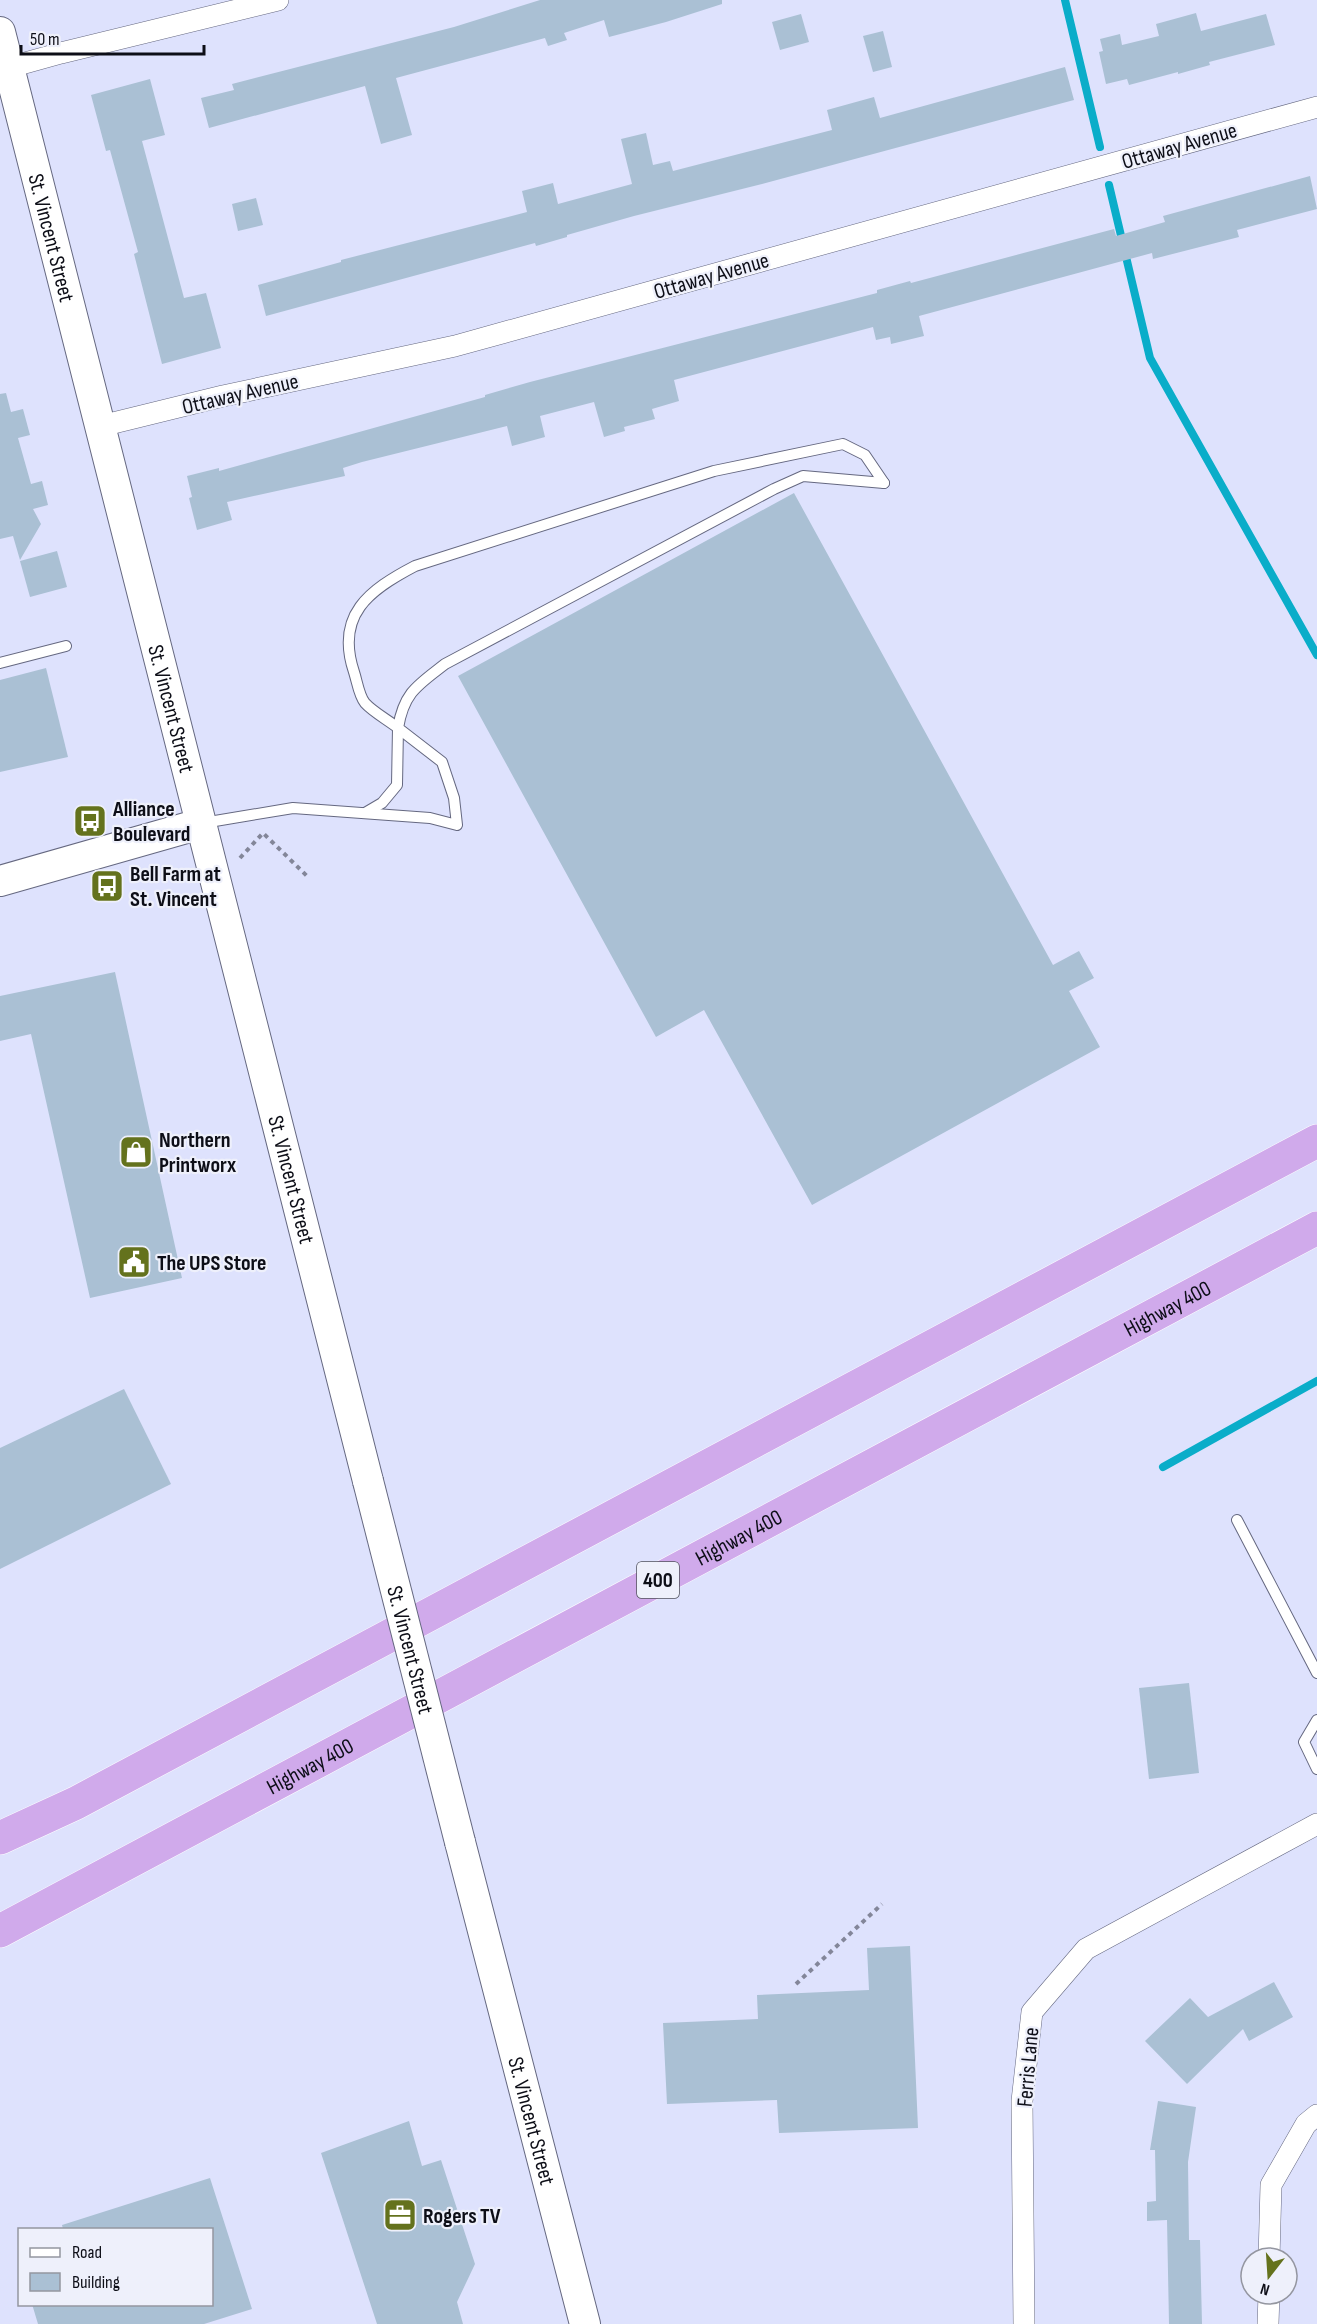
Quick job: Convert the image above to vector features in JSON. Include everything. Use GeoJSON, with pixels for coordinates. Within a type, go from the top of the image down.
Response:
{"type":"FeatureCollection","features":[{"type":"Feature","properties":{"kind":"highway"},"geometry":{"type":"LineString","coordinates":[[0,1838],[86,1797],[1317,1141]]}},
{"type":"Feature","properties":{"kind":"highway","name":"Highway 400"},"geometry":{"type":"LineString","coordinates":[[0,1931],[1317,1228]]}},
{"type":"Feature","properties":{"kind":"main road","name":"St. Vincent Street"},"geometry":{"type":"LineString","coordinates":[[0,32],[4,69],[152,623],[200,824],[231,936],[460,1842],[585,2324]]}},
{"type":"Feature","properties":{"kind":"main road"},"geometry":{"type":"LineString","coordinates":[[0,881],[200,824]]}},
{"type":"Feature","properties":{"kind":"street"},"geometry":{"type":"LineString","coordinates":[[4,69],[278,0]]}},
{"type":"Feature","properties":{"kind":"street","name":"Ottaway Avenue"},"geometry":{"type":"LineString","coordinates":[[101,426],[223,396],[455,346],[1317,107]]}},
{"type":"Feature","properties":{"kind":"street","name":"Ferris Lane"},"geometry":{"type":"LineString","coordinates":[[1024,2324],[1022,2101],[1032,2012],[1086,1949],[1317,1824]]}},
{"type":"Feature","properties":{"kind":"street"},"geometry":{"type":"LineString","coordinates":[[1269,2246],[1271,2185],[1306,2124],[1317,2115]]}},
{"type":"Feature","properties":{"kind":"street"},"geometry":{"type":"LineString","coordinates":[[1268,2324],[1269,2306]]}},
{"type":"Feature","properties":{"kind":"lane"},"geometry":{"type":"LineString","coordinates":[[200,824],[293,808],[430,818],[457,825],[454,798],[442,762],[398,728],[364,702],[350,659],[350,629],[360,604],[385,581],[415,566],[714,471],[843,444],[865,455],[884,483],[803,476],[774,489],[445,664],[416,687],[401,707],[398,728],[397,785],[382,803],[365,813]]}},
{"type":"Feature","properties":{"kind":"lane"},"geometry":{"type":"LineString","coordinates":[[0,663],[66,646]]}},
{"type":"Feature","properties":{"kind":"lane"},"geometry":{"type":"LineString","coordinates":[[1237,1520],[1317,1673]]}},
{"type":"Feature","properties":{"kind":"lane"},"geometry":{"type":"LineString","coordinates":[[1317,1720],[1304,1742],[1317,1769]]}},
{"type":"Feature","properties":{"kind":"path"},"geometry":{"type":"LineString","coordinates":[[240,858],[263,833],[308,877]]}},
{"type":"Feature","properties":{"kind":"path"},"geometry":{"type":"LineString","coordinates":[[796,1984],[882,1904]]}},
{"type":"Feature","properties":{"kind":"building"},"geometry":{"type":"Polygon","coordinates":[[[540,0],[722,0],[722,4],[609,37],[604,20],[564,33],[567,40],[548,46],[545,38],[396,78],[412,135],[381,144],[365,86],[209,128],[201,98],[234,90],[232,84],[454,27],[540,0]]]}},
{"type":"Feature","properties":{"kind":"building"},"geometry":{"type":"Polygon","coordinates":[[[1196,13],[1201,31],[1266,14],[1275,45],[1209,62],[1210,65],[1178,74],[1178,72],[1129,85],[1127,79],[1106,84],[1099,52],[1103,51],[1100,39],[1120,34],[1122,45],[1159,36],[1156,24],[1196,13]]]}},
{"type":"Feature","properties":{"kind":"building"},"geometry":{"type":"Polygon","coordinates":[[[801,14],[809,42],[780,50],[772,22],[801,14]]]}},
{"type":"Feature","properties":{"kind":"building"},"geometry":{"type":"Polygon","coordinates":[[[883,31],[892,67],[873,72],[863,36],[883,31]]]}},
{"type":"Feature","properties":{"kind":"building"},"geometry":{"type":"Polygon","coordinates":[[[1065,67],[1074,100],[634,216],[536,246],[535,243],[266,316],[258,285],[341,262],[341,260],[527,212],[522,191],[553,183],[558,204],[632,184],[621,139],[646,133],[653,165],[670,161],[673,171],[832,130],[827,110],[874,97],[880,118],[1065,67]]]}},
{"type":"Feature","properties":{"kind":"building"},"geometry":{"type":"Polygon","coordinates":[[[150,79],[165,135],[142,141],[184,298],[206,293],[221,348],[162,364],[134,254],[138,252],[110,150],[106,151],[91,95],[150,79]]]}},
{"type":"Feature","properties":{"kind":"building"},"geometry":{"type":"Polygon","coordinates":[[[1310,176],[1317,209],[1237,230],[1239,237],[1153,259],[1152,253],[919,316],[924,336],[891,344],[890,337],[876,340],[873,327],[674,380],[679,401],[652,409],[655,419],[624,427],[625,431],[604,437],[594,402],[540,416],[545,437],[512,446],[507,426],[362,462],[343,468],[345,476],[227,502],[232,520],[197,530],[189,498],[192,497],[187,476],[219,468],[219,471],[485,397],[485,395],[530,382],[877,293],[877,290],[910,281],[911,283],[1114,229],[1116,236],[1165,222],[1163,216],[1310,176]]]}},
{"type":"Feature","properties":{"kind":"building"},"geometry":{"type":"Polygon","coordinates":[[[256,198],[263,225],[238,231],[232,204],[256,198]]]}},
{"type":"Feature","properties":{"kind":"building"},"geometry":{"type":"Polygon","coordinates":[[[6,393],[11,412],[23,409],[30,435],[18,438],[31,484],[42,481],[48,505],[33,509],[41,524],[20,560],[13,536],[0,539],[0,394],[6,393]]]}},
{"type":"Feature","properties":{"kind":"building"},"geometry":{"type":"Polygon","coordinates":[[[794,493],[1053,965],[1079,951],[1094,978],[1069,991],[1100,1047],[812,1205],[704,1010],[656,1037],[458,676],[794,493]]]}},
{"type":"Feature","properties":{"kind":"building"},"geometry":{"type":"Polygon","coordinates":[[[57,551],[67,587],[30,597],[20,561],[57,551]]]}},
{"type":"Feature","properties":{"kind":"building"},"geometry":{"type":"Polygon","coordinates":[[[46,668],[68,757],[0,772],[0,680],[46,668]]]}},
{"type":"Feature","properties":{"kind":"building"},"geometry":{"type":"Polygon","coordinates":[[[115,972],[182,1278],[90,1298],[31,1034],[0,1041],[0,996],[115,972]]]}},
{"type":"Feature","properties":{"kind":"building"},"geometry":{"type":"Polygon","coordinates":[[[124,1389],[171,1484],[0,1569],[0,1448],[124,1389]]]}},
{"type":"Feature","properties":{"kind":"building"},"geometry":{"type":"Polygon","coordinates":[[[1189,1683],[1199,1773],[1149,1779],[1139,1688],[1189,1683]]]}},
{"type":"Feature","properties":{"kind":"building"},"geometry":{"type":"Polygon","coordinates":[[[910,1946],[918,2128],[779,2133],[777,2100],[667,2104],[663,2023],[758,2019],[757,1995],[869,1990],[867,1948],[910,1946]]]}},
{"type":"Feature","properties":{"kind":"building"},"geometry":{"type":"Polygon","coordinates":[[[1274,1982],[1293,2017],[1249,2041],[1243,2029],[1187,2084],[1145,2041],[1190,1998],[1208,2017],[1274,1982]]]}},
{"type":"Feature","properties":{"kind":"building"},"geometry":{"type":"Polygon","coordinates":[[[1158,2101],[1196,2107],[1188,2162],[1189,2240],[1200,2240],[1202,2324],[1169,2324],[1167,2220],[1147,2221],[1147,2202],[1156,2201],[1155,2150],[1150,2150],[1158,2101]]]}},
{"type":"Feature","properties":{"kind":"building","name":"Rogers TV"},"geometry":{"type":"Polygon","coordinates":[[[409,2121],[422,2166],[441,2160],[475,2264],[457,2302],[463,2324],[377,2324],[321,2153],[409,2121]]]}},
{"type":"Feature","properties":{"kind":"building"},"geometry":{"type":"Polygon","coordinates":[[[210,2178],[252,2309],[204,2324],[38,2324],[33,2306],[213,2306],[213,2228],[63,2228],[62,2225],[210,2178]]]}},
{"type":"Feature","properties":{"kind":"waterway"},"geometry":{"type":"LineString","coordinates":[[1065,0],[1100,147]]}},
{"type":"Feature","properties":{"kind":"waterway"},"geometry":{"type":"LineString","coordinates":[[1109,185],[1150,358],[1317,655]]}},
{"type":"Feature","properties":{"kind":"waterway"},"geometry":{"type":"LineString","coordinates":[[1163,1467],[1317,1381]]}},
{"type":"Feature","properties":{"kind":"place","name":"Alliance Boulevard"},"geometry":{"type":"Point","coordinates":[90,821]}},
{"type":"Feature","properties":{"kind":"place","name":"Bell Farm at St. Vincent"},"geometry":{"type":"Point","coordinates":[107,886]}},
{"type":"Feature","properties":{"kind":"place","name":"Northern Printworx"},"geometry":{"type":"Point","coordinates":[136,1152]}},
{"type":"Feature","properties":{"kind":"place","name":"The UPS Store"},"geometry":{"type":"Point","coordinates":[134,1262]}},
{"type":"Feature","properties":{"kind":"place","name":"Rogers TV"},"geometry":{"type":"Point","coordinates":[400,2215]}}]}
